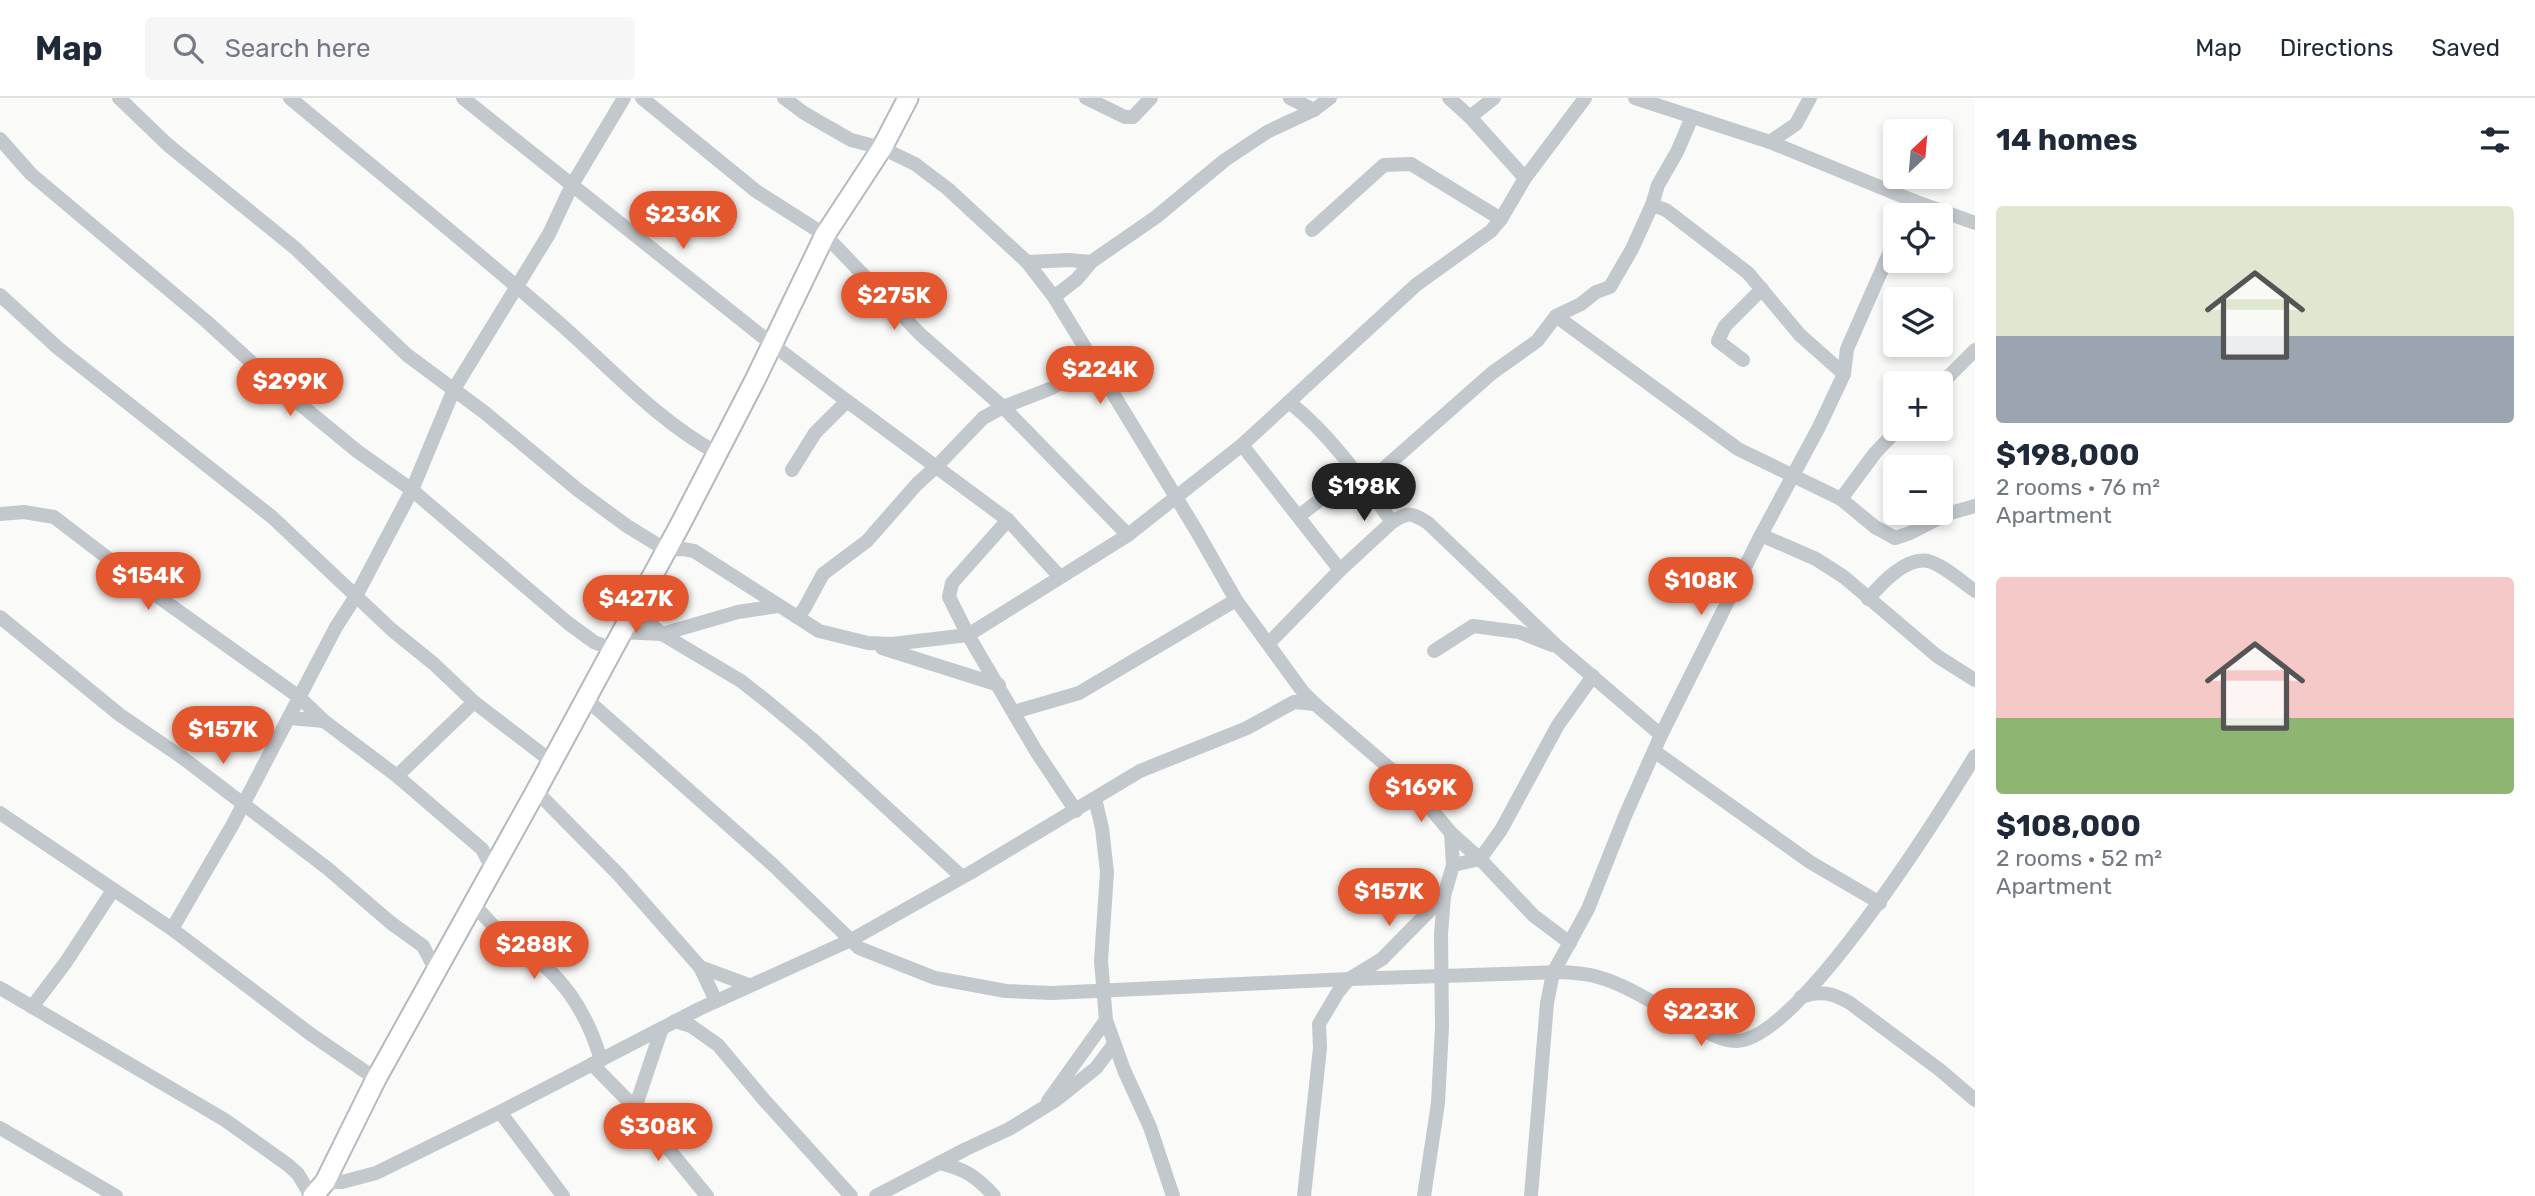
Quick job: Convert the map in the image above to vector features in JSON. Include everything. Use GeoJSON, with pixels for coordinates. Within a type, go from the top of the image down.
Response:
{"type":"FeatureCollection","features":[{"type":"Feature","properties":{"kind":"street"},"geometry":{"type":"LineString","coordinates":[[119,98],[168,145],[295,248],[407,355],[627,526],[666,550],[694,551],[819,632],[867,643],[999,685]]}},
{"type":"Feature","properties":{"kind":"street"},"geometry":{"type":"LineString","coordinates":[[290,98],[518,287],[649,406],[693,440],[717,453]]}},
{"type":"Feature","properties":{"kind":"street"},"geometry":{"type":"LineString","coordinates":[[463,98],[773,345],[1008,520],[1060,577]]}},
{"type":"Feature","properties":{"kind":"street"},"geometry":{"type":"LineString","coordinates":[[172,929],[223,843],[335,627],[356,596],[412,490],[454,389],[549,234],[572,185],[624,98]]}},
{"type":"Feature","properties":{"kind":"street"},"geometry":{"type":"LineString","coordinates":[[642,98],[756,191],[825,235],[920,334],[1003,407],[1128,535]]}},
{"type":"Feature","properties":{"kind":"street"},"geometry":{"type":"LineString","coordinates":[[784,98],[851,140],[882,148],[915,164],[948,189],[1027,262],[1054,297],[1236,600],[1295,681],[1315,704],[1416,791],[1451,833],[1480,859],[1534,916],[1570,943]]}},
{"type":"Feature","properties":{"kind":"street"},"geometry":{"type":"LineString","coordinates":[[317,1191],[473,904],[491,857],[536,791],[666,550],[773,345],[825,235],[882,148],[908,98]]}},
{"type":"Feature","properties":{"kind":"street"},"geometry":{"type":"LineString","coordinates":[[1086,98],[1125,117],[1133,117],[1151,98]]}},
{"type":"Feature","properties":{"kind":"street"},"geometry":{"type":"LineString","coordinates":[[1290,98],[1314,110]]}},
{"type":"Feature","properties":{"kind":"street"},"geometry":{"type":"LineString","coordinates":[[1054,297],[1077,279],[1091,262],[1156,217],[1203,176],[1267,132],[1314,110],[1330,98]]}},
{"type":"Feature","properties":{"kind":"street"},"geometry":{"type":"LineString","coordinates":[[1449,98],[1470,117],[1525,178]]}},
{"type":"Feature","properties":{"kind":"street"},"geometry":{"type":"LineString","coordinates":[[1470,117],[1494,98]]}},
{"type":"Feature","properties":{"kind":"street"},"geometry":{"type":"LineString","coordinates":[[867,643],[913,643],[968,635],[1128,535],[1242,445],[1416,285],[1491,231],[1525,178],[1585,98]]}},
{"type":"Feature","properties":{"kind":"street"},"geometry":{"type":"LineString","coordinates":[[1635,98],[1673,104],[1692,117],[1770,142],[1975,223]]}},
{"type":"Feature","properties":{"kind":"street"},"geometry":{"type":"LineString","coordinates":[[1770,142],[1796,124],[1810,98]]}},
{"type":"Feature","properties":{"kind":"street"},"geometry":{"type":"LineString","coordinates":[[1366,484],[1492,373],[1537,341],[1556,316],[1581,304],[1596,292],[1610,287],[1632,249],[1658,185],[1677,152],[1692,117]]}},
{"type":"Feature","properties":{"kind":"street"},"geometry":{"type":"LineString","coordinates":[[1796,124],[1803,156]]}},
{"type":"Feature","properties":{"kind":"street"},"geometry":{"type":"LineString","coordinates":[[0,139],[31,174],[197,313],[273,382],[357,451],[412,490],[594,642],[662,634],[738,612],[778,607]]}},
{"type":"Feature","properties":{"kind":"street"},"geometry":{"type":"LineString","coordinates":[[1312,230],[1384,165],[1411,164],[1501,219]]}},
{"type":"Feature","properties":{"kind":"street"},"geometry":{"type":"LineString","coordinates":[[1652,205],[1666,210],[1748,273],[1800,335],[1844,374]]}},
{"type":"Feature","properties":{"kind":"street"},"geometry":{"type":"LineString","coordinates":[[1027,262],[1091,262]]}},
{"type":"Feature","properties":{"kind":"street"},"geometry":{"type":"LineString","coordinates":[[1531,1196],[1547,1003],[1553,973],[1588,909],[1661,735],[1844,374],[1847,349],[1883,267]]}},
{"type":"Feature","properties":{"kind":"street"},"geometry":{"type":"LineString","coordinates":[[1743,360],[1718,341],[1725,327],[1762,289]]}},
{"type":"Feature","properties":{"kind":"street"},"geometry":{"type":"LineString","coordinates":[[0,295],[58,348],[263,509],[474,702],[551,761]]}},
{"type":"Feature","properties":{"kind":"street"},"geometry":{"type":"LineString","coordinates":[[1556,316],[1738,449],[1841,499],[1875,527],[1895,538],[1947,514],[1975,506]]}},
{"type":"Feature","properties":{"kind":"street"},"geometry":{"type":"LineString","coordinates":[[1953,372],[1975,350]]}},
{"type":"Feature","properties":{"kind":"street"},"geometry":{"type":"LineString","coordinates":[[797,617],[823,574],[867,541],[917,484],[937,467],[983,418],[1003,407],[1052,388],[1095,364]]}},
{"type":"Feature","properties":{"kind":"street"},"geometry":{"type":"LineString","coordinates":[[1302,391],[1311,419]]}},
{"type":"Feature","properties":{"kind":"street"},"geometry":{"type":"LineString","coordinates":[[792,470],[816,433],[847,401]]}},
{"type":"Feature","properties":{"kind":"street"},"geometry":{"type":"LineString","coordinates":[[1289,402],[1311,419],[1366,484],[1392,522]]}},
{"type":"Feature","properties":{"kind":"street"},"geometry":{"type":"LineString","coordinates":[[1841,499],[1886,441]]}},
{"type":"Feature","properties":{"kind":"street"},"geometry":{"type":"LineString","coordinates":[[1242,445],[1340,570]]}},
{"type":"Feature","properties":{"kind":"street"},"geometry":{"type":"LineString","coordinates":[[1299,516],[1355,473]]}},
{"type":"Feature","properties":{"kind":"street"},"geometry":{"type":"LineString","coordinates":[[0,514],[24,512],[54,517],[160,598],[299,696],[324,720],[397,776],[491,857]]}},
{"type":"Feature","properties":{"kind":"street"},"geometry":{"type":"LineString","coordinates":[[1269,643],[1340,570],[1392,522],[1406,514],[1413,514],[1428,523],[1558,648],[1661,735]]}},
{"type":"Feature","properties":{"kind":"street"},"geometry":{"type":"LineString","coordinates":[[1008,520],[952,583],[949,597],[968,635],[1036,751],[1076,811]]}},
{"type":"Feature","properties":{"kind":"street"},"geometry":{"type":"LineString","coordinates":[[1761,535],[1816,559],[1844,577],[1937,656],[1975,680]]}},
{"type":"Feature","properties":{"kind":"street"},"geometry":{"type":"LineString","coordinates":[[1868,599],[1882,583],[1909,564],[1928,561],[1947,571],[1975,592]]}},
{"type":"Feature","properties":{"kind":"street"},"geometry":{"type":"LineString","coordinates":[[1014,712],[1079,694],[1236,600]]}},
{"type":"Feature","properties":{"kind":"street"},"geometry":{"type":"LineString","coordinates":[[634,609],[662,634],[741,681],[769,703],[962,877]]}},
{"type":"Feature","properties":{"kind":"street"},"geometry":{"type":"LineString","coordinates":[[0,617],[120,715],[244,803],[423,946],[436,971]]}},
{"type":"Feature","properties":{"kind":"street"},"geometry":{"type":"LineString","coordinates":[[1434,651],[1473,626],[1518,632],[1558,648]]}},
{"type":"Feature","properties":{"kind":"street"},"geometry":{"type":"LineString","coordinates":[[1453,865],[1480,859],[1501,830],[1559,725],[1593,676]]}},
{"type":"Feature","properties":{"kind":"street"},"geometry":{"type":"LineString","coordinates":[[1294,702],[1295,681]]}},
{"type":"Feature","properties":{"kind":"street"},"geometry":{"type":"LineString","coordinates":[[585,698],[754,847],[850,940],[869,953],[935,978],[1006,991],[1052,993],[1349,979],[1586,974],[1599,977],[1720,1038],[1738,1041],[1752,1037],[1775,1021],[1801,997],[1880,903],[1930,830],[1975,756]]}},
{"type":"Feature","properties":{"kind":"street"},"geometry":{"type":"LineString","coordinates":[[397,776],[474,702]]}},
{"type":"Feature","properties":{"kind":"street"},"geometry":{"type":"LineString","coordinates":[[317,1191],[376,1173],[699,1009],[850,940],[1076,811],[1140,771],[1247,728],[1294,702],[1315,704]]}},
{"type":"Feature","properties":{"kind":"street"},"geometry":{"type":"LineString","coordinates":[[289,718],[324,720]]}},
{"type":"Feature","properties":{"kind":"street"},"geometry":{"type":"LineString","coordinates":[[1654,751],[1810,862],[1880,903]]}},
{"type":"Feature","properties":{"kind":"street"},"geometry":{"type":"LineString","coordinates":[[536,791],[619,875],[700,967],[716,1001]]}},
{"type":"Feature","properties":{"kind":"street"},"geometry":{"type":"LineString","coordinates":[[1095,799],[1102,828],[1107,872],[1101,961],[1106,1020],[1150,1127],[1173,1196]]}},
{"type":"Feature","properties":{"kind":"street"},"geometry":{"type":"LineString","coordinates":[[0,813],[172,929],[309,1033],[376,1079]]}},
{"type":"Feature","properties":{"kind":"street"},"geometry":{"type":"LineString","coordinates":[[1424,1196],[1438,1103],[1442,1027],[1440,976],[1444,896],[1453,865],[1451,833]]}},
{"type":"Feature","properties":{"kind":"street"},"geometry":{"type":"LineString","coordinates":[[32,1007],[66,962],[113,890]]}},
{"type":"Feature","properties":{"kind":"street"},"geometry":{"type":"LineString","coordinates":[[1304,1196],[1320,1048],[1319,1024],[1349,979],[1382,959],[1444,896]]}},
{"type":"Feature","properties":{"kind":"street"},"geometry":{"type":"LineString","coordinates":[[473,904],[496,929],[540,962],[563,985],[578,1004],[592,1032],[597,1062],[707,1196]]}},
{"type":"Feature","properties":{"kind":"street"},"geometry":{"type":"LineString","coordinates":[[423,946],[448,949]]}},
{"type":"Feature","properties":{"kind":"street"},"geometry":{"type":"LineString","coordinates":[[700,967],[749,985]]}},
{"type":"Feature","properties":{"kind":"street"},"geometry":{"type":"LineString","coordinates":[[0,988],[225,1120],[288,1164],[317,1191]]}},
{"type":"Feature","properties":{"kind":"street"},"geometry":{"type":"LineString","coordinates":[[1801,997],[1826,992],[1850,1003],[1940,1070],[1975,1100]]}},
{"type":"Feature","properties":{"kind":"street"},"geometry":{"type":"LineString","coordinates":[[699,1009],[718,1045],[851,1196]]}},
{"type":"Feature","properties":{"kind":"street"},"geometry":{"type":"LineString","coordinates":[[1043,1108],[1106,1020]]}},
{"type":"Feature","properties":{"kind":"street"},"geometry":{"type":"LineString","coordinates":[[668,1025],[691,1027],[718,1045]]}},
{"type":"Feature","properties":{"kind":"street"},"geometry":{"type":"LineString","coordinates":[[635,1108],[668,1025]]}},
{"type":"Feature","properties":{"kind":"street"},"geometry":{"type":"LineString","coordinates":[[876,1196],[1009,1129],[1043,1108],[1077,1085],[1096,1068],[1114,1044]]}},
{"type":"Feature","properties":{"kind":"street"},"geometry":{"type":"LineString","coordinates":[[1096,1068],[1124,1069]]}},
{"type":"Feature","properties":{"kind":"street"},"geometry":{"type":"LineString","coordinates":[[500,1112],[563,1196]]}},
{"type":"Feature","properties":{"kind":"street"},"geometry":{"type":"LineString","coordinates":[[0,1128],[116,1196]]}},
{"type":"Feature","properties":{"kind":"street"},"geometry":{"type":"LineString","coordinates":[[939,1163],[972,1174],[994,1196]]}}]}
